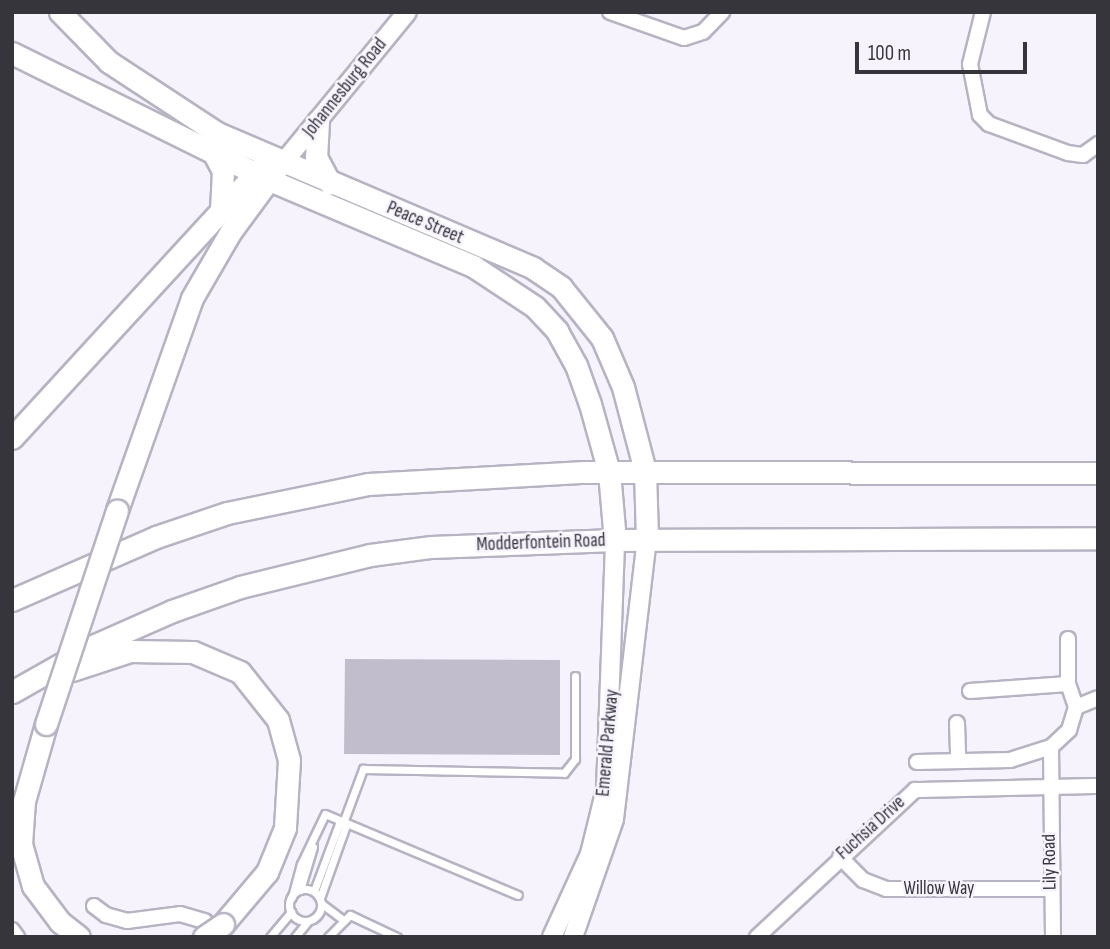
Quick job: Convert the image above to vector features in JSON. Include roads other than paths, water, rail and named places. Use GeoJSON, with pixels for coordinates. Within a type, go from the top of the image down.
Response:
{"type":"FeatureCollection","features":[{"type":"Feature","properties":{"kind":"main road","name":"Peace Street"},"geometry":{"type":"LineString","coordinates":[[60,12],[109,62],[269,168],[367,223],[504,284],[542,315],[576,365],[609,472]]}},
{"type":"Feature","properties":{"kind":"main road","name":"Peace Street"},"geometry":{"type":"LineString","coordinates":[[12,53],[213,152],[330,183],[533,268],[561,287],[602,338],[623,387],[645,471],[647,540]]}},
{"type":"Feature","properties":{"kind":"main road"},"geometry":{"type":"LineString","coordinates":[[318,121],[316,157],[330,183]]}},
{"type":"Feature","properties":{"kind":"main road"},"geometry":{"type":"LineString","coordinates":[[213,152],[223,171],[221,210]]}},
{"type":"Feature","properties":{"kind":"main road"},"geometry":{"type":"LineString","coordinates":[[12,438],[221,210],[269,168]]}},
{"type":"Feature","properties":{"kind":"main road"},"geometry":{"type":"LineString","coordinates":[[79,937],[60,922],[33,886],[21,844],[24,801],[46,724],[117,510],[192,298],[269,168]]}},
{"type":"Feature","properties":{"kind":"main road"},"geometry":{"type":"LineString","coordinates":[[12,600],[156,537],[227,513],[368,484],[645,471],[1098,473]]}},
{"type":"Feature","properties":{"kind":"main road"},"geometry":{"type":"LineString","coordinates":[[609,472],[615,540]]}},
{"type":"Feature","properties":{"kind":"main road","name":"Modderfontein Road"},"geometry":{"type":"LineString","coordinates":[[12,693],[94,645],[172,611],[304,570],[431,547],[615,540],[1098,538]]}},
{"type":"Feature","properties":{"kind":"main road"},"geometry":{"type":"LineString","coordinates":[[12,693],[107,657],[160,649],[222,661],[254,686],[278,720],[285,739],[289,808],[267,872],[206,927]]}},
{"type":"Feature","properties":{"kind":"street","name":"Johannesburg Road"},"geometry":{"type":"LineString","coordinates":[[269,168],[395,12]]}},
{"type":"Feature","properties":{"kind":"street","name":"Johannesburg Road"},"geometry":{"type":"LineString","coordinates":[[269,168],[318,121],[407,12]]}},
{"type":"Feature","properties":{"kind":"street"},"geometry":{"type":"LineString","coordinates":[[610,12],[684,38],[703,32],[722,12]]}},
{"type":"Feature","properties":{"kind":"street"},"geometry":{"type":"LineString","coordinates":[[983,12],[970,64],[980,115],[989,124],[1068,153],[1083,155],[1098,145]]}},
{"type":"Feature","properties":{"kind":"street","name":"Emerald Parkway"},"geometry":{"type":"LineString","coordinates":[[552,937],[590,854],[606,789],[615,540]]}},
{"type":"Feature","properties":{"kind":"street","name":"Emerald Parkway"},"geometry":{"type":"LineString","coordinates":[[573,937],[614,819],[647,540]]}},
{"type":"Feature","properties":{"kind":"street"},"geometry":{"type":"LineString","coordinates":[[917,762],[1010,760],[1051,747],[1069,730],[1076,707],[1068,684],[1068,639]]}},
{"type":"Feature","properties":{"kind":"street"},"geometry":{"type":"LineString","coordinates":[[970,691],[1068,684]]}},
{"type":"Feature","properties":{"kind":"street"},"geometry":{"type":"LineString","coordinates":[[1076,707],[1098,698]]}},
{"type":"Feature","properties":{"kind":"street"},"geometry":{"type":"LineString","coordinates":[[957,723],[958,761]]}},
{"type":"Feature","properties":{"kind":"street","name":"Lily Road"},"geometry":{"type":"LineString","coordinates":[[1051,747],[1050,889],[1053,937]]}},
{"type":"Feature","properties":{"kind":"street","name":"Fuchsia Drive"},"geometry":{"type":"LineString","coordinates":[[763,934],[840,857],[915,790],[1098,786]]}},
{"type":"Feature","properties":{"kind":"street","name":"Willow Way"},"geometry":{"type":"LineString","coordinates":[[840,857],[863,880],[886,889],[1050,889]]}},
{"type":"Feature","properties":{"kind":"street"},"geometry":{"type":"LineString","coordinates":[[94,906],[106,915],[127,921],[180,914],[206,927]]}},
{"type":"Feature","properties":{"kind":"street"},"geometry":{"type":"LineString","coordinates":[[12,930],[17,937]]}},
{"type":"Feature","properties":{"kind":"lane"},"geometry":{"type":"LineString","coordinates":[[314,891],[363,769],[564,773],[575,759],[575,676]]}},
{"type":"Feature","properties":{"kind":"lane"},"geometry":{"type":"LineString","coordinates":[[327,814],[518,895]]}},
{"type":"Feature","properties":{"kind":"lane"},"geometry":{"type":"LineString","coordinates":[[292,897],[300,890],[327,814]]}},
{"type":"Feature","properties":{"kind":"lane"},"geometry":{"type":"LineString","coordinates":[[270,937],[290,912],[301,864],[322,816],[327,814]]}},
{"type":"Feature","properties":{"kind":"lane"},"geometry":{"type":"LineString","coordinates":[[295,937],[321,904],[343,823]]}},
{"type":"Feature","properties":{"kind":"lane"},"geometry":{"type":"LineString","coordinates":[[300,890],[314,891]]}},
{"type":"Feature","properties":{"kind":"lane"},"geometry":{"type":"LineString","coordinates":[[314,891],[321,904],[340,921]]}},
{"type":"Feature","properties":{"kind":"lane"},"geometry":{"type":"LineString","coordinates":[[290,912],[307,922]]}},
{"type":"Feature","properties":{"kind":"lane"},"geometry":{"type":"LineString","coordinates":[[328,937],[340,921],[355,916],[375,931],[397,937]]}}]}
